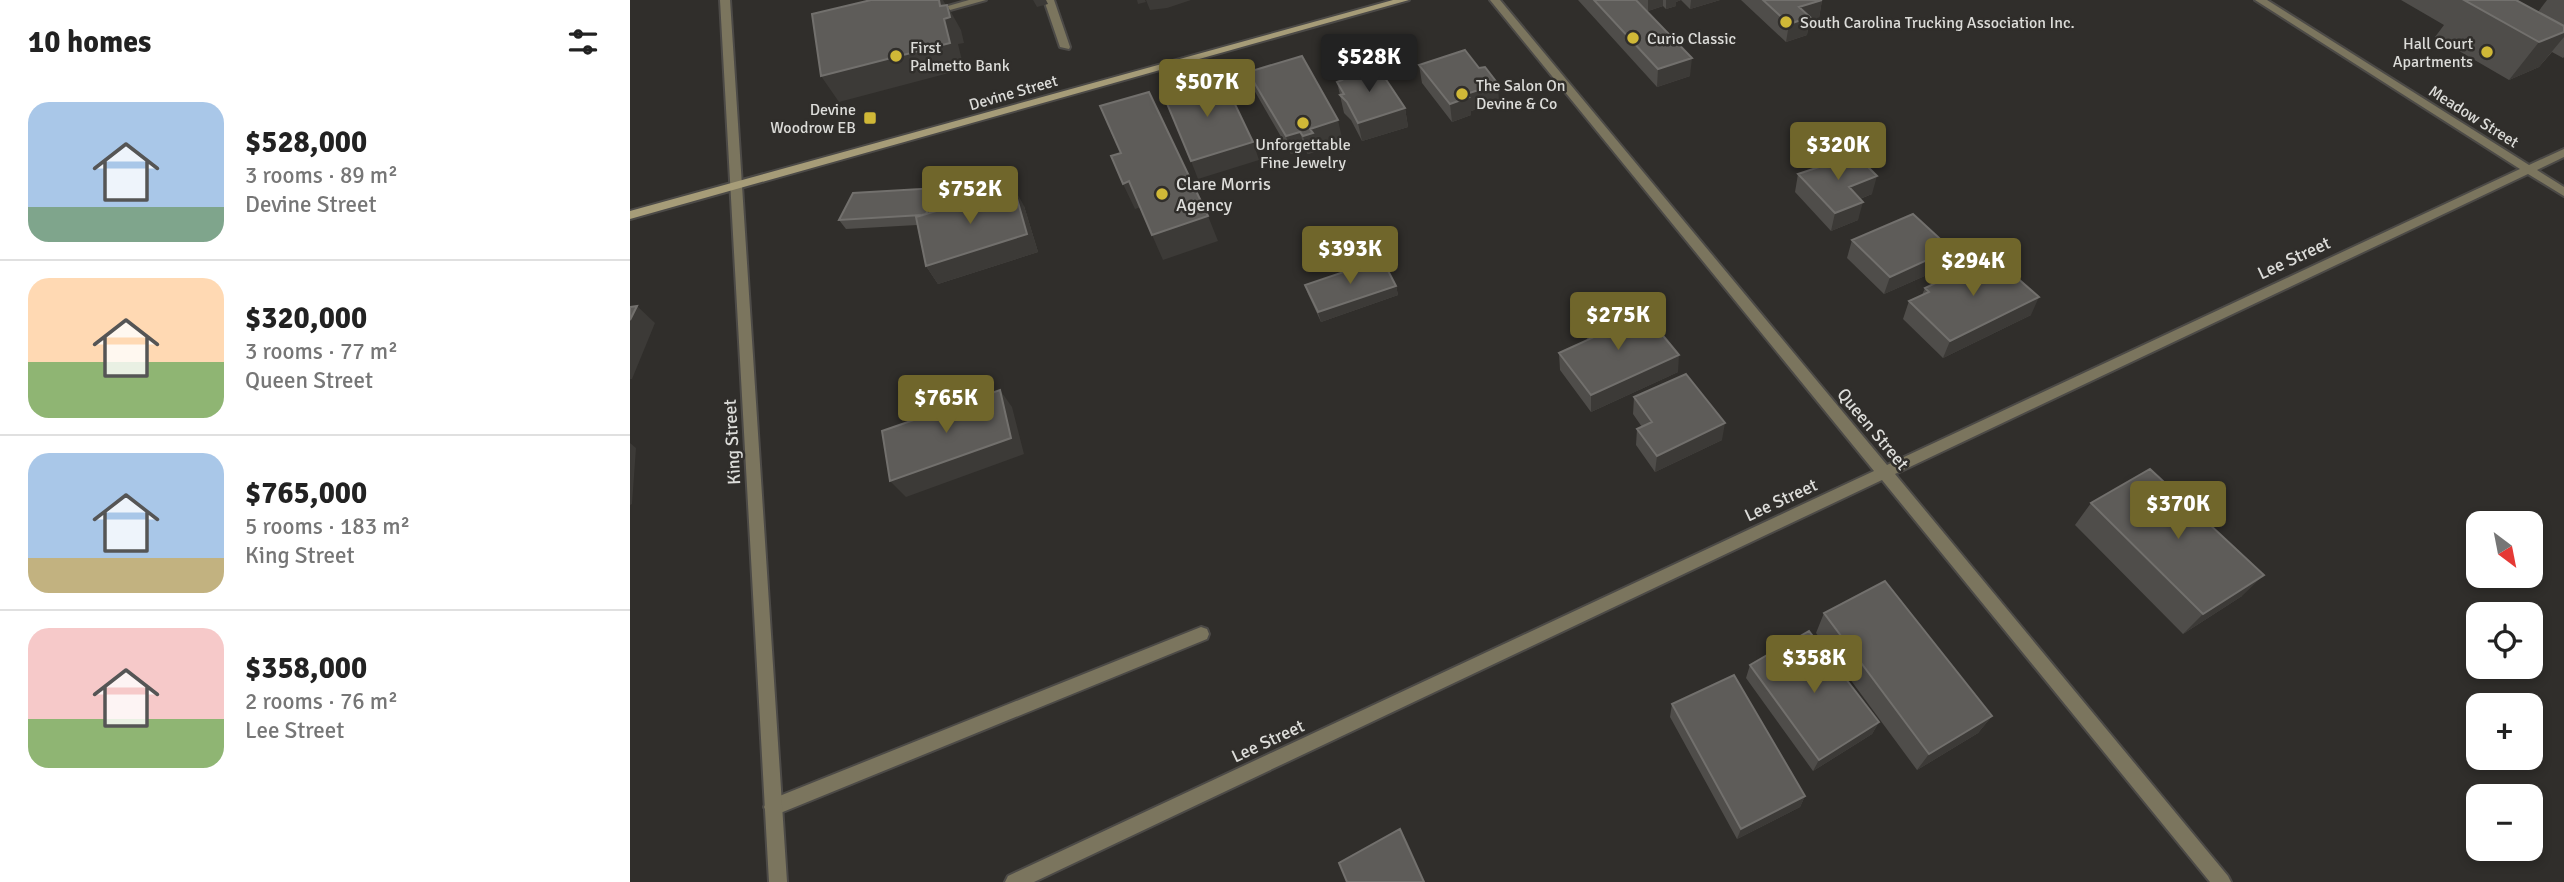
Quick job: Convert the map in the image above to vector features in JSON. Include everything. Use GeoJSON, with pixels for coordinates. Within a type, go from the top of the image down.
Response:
{"type":"FeatureCollection","features":[{"type":"Feature","properties":{"kind":"main road","name":"Devine Street"},"geometry":{"type":"LineString","coordinates":[[630,215],[1404,0]]}},
{"type":"Feature","properties":{"kind":"street","name":"King Street"},"geometry":{"type":"LineString","coordinates":[[725,0],[778,882]]}},
{"type":"Feature","properties":{"kind":"street"},"geometry":{"type":"LineString","coordinates":[[915,16],[981,0]]}},
{"type":"Feature","properties":{"kind":"street"},"geometry":{"type":"LineString","coordinates":[[1049,0],[1065,47]]}},
{"type":"Feature","properties":{"kind":"street","name":"Queen Street"},"geometry":{"type":"LineString","coordinates":[[1495,0],[2221,882]]}},
{"type":"Feature","properties":{"kind":"street","name":"Meadow Street"},"geometry":{"type":"LineString","coordinates":[[2260,0],[2564,192]]}},
{"type":"Feature","properties":{"kind":"street","name":"Lee Street"},"geometry":{"type":"LineString","coordinates":[[1014,882],[2564,153]]}},
{"type":"Feature","properties":{"kind":"street"},"geometry":{"type":"LineString","coordinates":[[773,807],[1201,634]]}},
{"type":"Feature","properties":{"kind":"building"},"geometry":{"type":"Polygon","coordinates":[[[871,0],[939,0],[940,6],[947,5],[950,17],[944,19],[950,43],[821,76],[812,14],[871,0]]]}},
{"type":"Feature","properties":{"kind":"building"},"geometry":{"type":"Polygon","coordinates":[[[1594,0],[1636,0],[1692,58],[1658,69],[1594,0]]]}},
{"type":"Feature","properties":{"kind":"building"},"geometry":{"type":"Polygon","coordinates":[[[1763,0],[1822,0],[1799,7],[1810,17],[1789,24],[1763,0]]]}},
{"type":"Feature","properties":{"kind":"building"},"geometry":{"type":"Polygon","coordinates":[[[2464,0],[2516,0],[2564,26],[2564,32],[2539,42],[2464,0]]]}},
{"type":"Feature","properties":{"kind":"building"},"geometry":{"type":"Polygon","coordinates":[[[1465,50],[1479,68],[1485,67],[1498,84],[1466,94],[1469,97],[1450,104],[1419,65],[1465,50]]]}},
{"type":"Feature","properties":{"kind":"building","name":"Unforgettable Fine Jewelry"},"geometry":{"type":"Polygon","coordinates":[[[1302,56],[1338,120],[1310,129],[1313,133],[1303,136],[1300,132],[1286,136],[1248,72],[1302,56]]]}},
{"type":"Feature","properties":{"kind":"building"},"geometry":{"type":"Polygon","coordinates":[[[1370,65],[1374,70],[1379,69],[1405,108],[1358,123],[1347,102],[1340,95],[1344,94],[1337,82],[1342,80],[1338,75],[1370,65]]]}},
{"type":"Feature","properties":{"kind":"building"},"geometry":{"type":"Polygon","coordinates":[[[1222,77],[1253,142],[1191,161],[1163,94],[1222,77]]]}},
{"type":"Feature","properties":{"kind":"building","name":"Clare Morris Agency"},"geometry":{"type":"Polygon","coordinates":[[[1149,92],[1208,216],[1152,235],[1129,181],[1123,184],[1111,156],[1121,153],[1100,106],[1149,92]]]}},
{"type":"Feature","properties":{"kind":"building"},"geometry":{"type":"Polygon","coordinates":[[[1857,156],[1877,176],[1849,187],[1863,202],[1835,213],[1798,174],[1828,164],[1829,166],[1857,156]]]}},
{"type":"Feature","properties":{"kind":"building"},"geometry":{"type":"Polygon","coordinates":[[[937,188],[926,214],[839,220],[853,193],[937,188]]]}},
{"type":"Feature","properties":{"kind":"building"},"geometry":{"type":"Polygon","coordinates":[[[1014,188],[1027,234],[926,266],[916,217],[1014,188]]]}},
{"type":"Feature","properties":{"kind":"building"},"geometry":{"type":"Polygon","coordinates":[[[1913,214],[1951,249],[1890,277],[1852,240],[1913,214]]]}},
{"type":"Feature","properties":{"kind":"building"},"geometry":{"type":"Polygon","coordinates":[[[1992,256],[2039,297],[1950,341],[1909,301],[1929,292],[1925,288],[1992,256]]]}},
{"type":"Feature","properties":{"kind":"building"},"geometry":{"type":"Polygon","coordinates":[[[1382,259],[1396,286],[1318,312],[1305,285],[1382,259]]]}},
{"type":"Feature","properties":{"kind":"building"},"geometry":{"type":"Polygon","coordinates":[[[637,306],[630,320],[630,307],[637,306]]]}},
{"type":"Feature","properties":{"kind":"building"},"geometry":{"type":"Polygon","coordinates":[[[1641,309],[1679,355],[1591,395],[1559,353],[1592,338],[1587,332],[1641,309]]]}},
{"type":"Feature","properties":{"kind":"building"},"geometry":{"type":"Polygon","coordinates":[[[1686,374],[1725,423],[1657,456],[1637,429],[1652,422],[1634,397],[1686,374]]]}},
{"type":"Feature","properties":{"kind":"building"},"geometry":{"type":"Polygon","coordinates":[[[1000,390],[1011,438],[890,481],[882,431],[1000,390]]]}},
{"type":"Feature","properties":{"kind":"building"},"geometry":{"type":"Polygon","coordinates":[[[2150,469],[2264,575],[2203,614],[2091,503],[2150,469]]]}},
{"type":"Feature","properties":{"kind":"building"},"geometry":{"type":"Polygon","coordinates":[[[1885,581],[1992,716],[1929,754],[1824,613],[1885,581]]]}},
{"type":"Feature","properties":{"kind":"building"},"geometry":{"type":"Polygon","coordinates":[[[1809,631],[1879,722],[1819,760],[1750,665],[1809,631]]]}},
{"type":"Feature","properties":{"kind":"building"},"geometry":{"type":"Polygon","coordinates":[[[1734,675],[1805,796],[1741,829],[1672,704],[1734,675]]]}},
{"type":"Feature","properties":{"kind":"building"},"geometry":{"type":"Polygon","coordinates":[[[1400,829],[1424,882],[1347,882],[1339,863],[1400,829]]]}},
{"type":"Feature","properties":{"kind":"place","name":"South Carolina Trucking Association Inc."},"geometry":{"type":"Point","coordinates":[1786,22]}},
{"type":"Feature","properties":{"kind":"place","name":"Curio Classic"},"geometry":{"type":"Point","coordinates":[1633,38]}},
{"type":"Feature","properties":{"kind":"place","name":"Hall Court Apartments"},"geometry":{"type":"Point","coordinates":[2487,52]}},
{"type":"Feature","properties":{"kind":"place","name":"First Palmetto Bank"},"geometry":{"type":"Point","coordinates":[896,56]}},
{"type":"Feature","properties":{"kind":"place","name":"The Salon On Devine & Co"},"geometry":{"type":"Point","coordinates":[1462,94]}},
{"type":"Feature","properties":{"kind":"place","name":"Devine Woodrow EB"},"geometry":{"type":"Point","coordinates":[870,118]}},
{"type":"Feature","properties":{"kind":"place","name":"Unforgettable Fine Jewelry"},"geometry":{"type":"Point","coordinates":[1303,123]}},
{"type":"Feature","properties":{"kind":"place","name":"Clare Morris Agency"},"geometry":{"type":"Point","coordinates":[1162,194]}}]}
